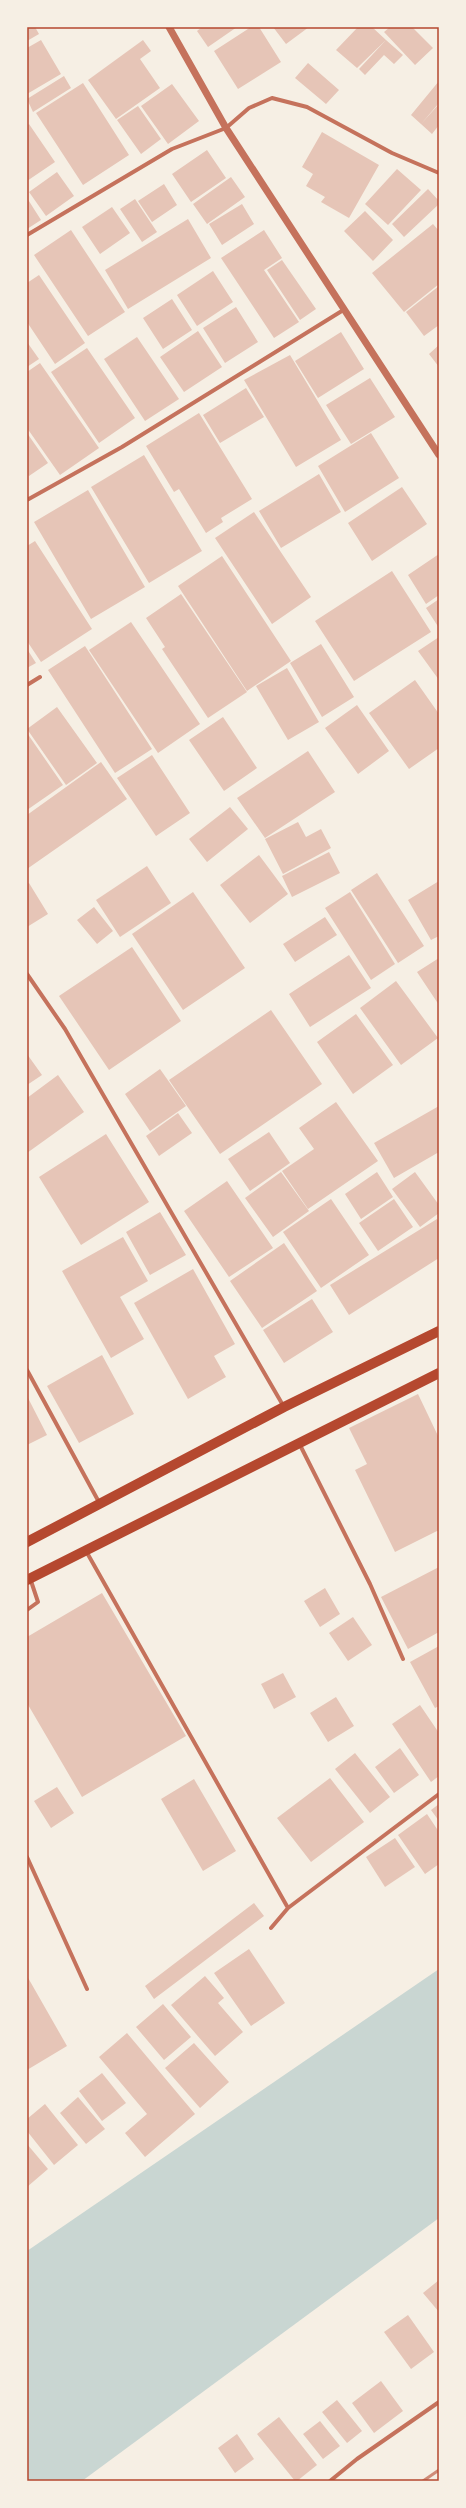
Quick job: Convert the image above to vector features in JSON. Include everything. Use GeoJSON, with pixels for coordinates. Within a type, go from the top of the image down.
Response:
{"type":"FeatureCollection","features":[{"type":"Feature","properties":{"kind":"main road"},"geometry":{"type":"LineString","coordinates":[[27,1542],[284,1408],[439,1331]]}},
{"type":"Feature","properties":{"kind":"main road"},"geometry":{"type":"LineString","coordinates":[[28,1579],[85,1548],[439,1374]]}},
{"type":"Feature","properties":{"kind":"street"},"geometry":{"type":"LineString","coordinates":[[169,27],[226,128],[439,455]]}},
{"type":"Feature","properties":{"kind":"street"},"geometry":{"type":"LineString","coordinates":[[27,235],[172,149],[226,128],[249,108],[272,98],[307,107],[392,152],[439,173]]}},
{"type":"Feature","properties":{"kind":"street"},"geometry":{"type":"LineString","coordinates":[[27,500],[122,447],[345,309]]}},
{"type":"Feature","properties":{"kind":"street"},"geometry":{"type":"LineString","coordinates":[[27,685],[40,677]]}},
{"type":"Feature","properties":{"kind":"street"},"geometry":{"type":"LineString","coordinates":[[27,974],[65,1029],[284,1408]]}},
{"type":"Feature","properties":{"kind":"street"},"geometry":{"type":"LineString","coordinates":[[27,1370],[100,1504]]}},
{"type":"Feature","properties":{"kind":"street"},"geometry":{"type":"LineString","coordinates":[[299,1442],[370,1584],[403,1659]]}},
{"type":"Feature","properties":{"kind":"street"},"geometry":{"type":"LineString","coordinates":[[85,1548],[288,1908]]}},
{"type":"Feature","properties":{"kind":"street"},"geometry":{"type":"LineString","coordinates":[[27,1610],[38,1602],[28,1579]]}},
{"type":"Feature","properties":{"kind":"street"},"geometry":{"type":"LineString","coordinates":[[271,1928],[288,1908],[439,1794]]}},
{"type":"Feature","properties":{"kind":"street"},"geometry":{"type":"LineString","coordinates":[[27,1857],[87,1989]]}},
{"type":"Feature","properties":{"kind":"street"},"geometry":{"type":"LineString","coordinates":[[330,2481],[357,2459],[439,2402]]}},
{"type":"Feature","properties":{"kind":"shaded area"},"geometry":{"type":"Polygon","coordinates":[[[439,1969],[439,2218],[82,2481],[27,2481],[27,2251],[439,1969]]]}},
{"type":"Feature","properties":{"kind":"building"},"geometry":{"type":"Polygon","coordinates":[[[27,27],[35,27],[39,34],[27,41],[27,27]]]}},
{"type":"Feature","properties":{"kind":"building"},"geometry":{"type":"Polygon","coordinates":[[[202,27],[237,27],[208,47],[197,31],[202,27]]]}},
{"type":"Feature","properties":{"kind":"building"},"geometry":{"type":"Polygon","coordinates":[[[251,27],[259,27],[281,62],[238,89],[214,51],[251,27]]]}},
{"type":"Feature","properties":{"kind":"building"},"geometry":{"type":"Polygon","coordinates":[[[273,27],[309,27],[286,44],[273,27]]]}},
{"type":"Feature","properties":{"kind":"building"},"geometry":{"type":"Polygon","coordinates":[[[358,27],[372,27],[386,40],[357,68],[336,50],[358,27]]]}},
{"type":"Feature","properties":{"kind":"building"},"geometry":{"type":"Polygon","coordinates":[[[390,27],[412,27],[433,48],[415,65],[384,32],[390,27]]]}},
{"type":"Feature","properties":{"kind":"building"},"geometry":{"type":"Polygon","coordinates":[[[41,40],[61,74],[27,94],[27,48],[41,40]]]}},
{"type":"Feature","properties":{"kind":"building"},"geometry":{"type":"Polygon","coordinates":[[[143,40],[151,51],[140,59],[160,88],[116,119],[88,80],[143,40]]]}},
{"type":"Feature","properties":{"kind":"building"},"geometry":{"type":"Polygon","coordinates":[[[386,40],[403,55],[394,64],[384,55],[365,75],[359,69],[386,40]]]}},
{"type":"Feature","properties":{"kind":"building"},"geometry":{"type":"Polygon","coordinates":[[[308,63],[339,90],[326,104],[295,78],[308,63]]]}},
{"type":"Feature","properties":{"kind":"building"},"geometry":{"type":"Polygon","coordinates":[[[64,76],[71,88],[33,112],[27,99],[64,76]]]}},
{"type":"Feature","properties":{"kind":"building"},"geometry":{"type":"Polygon","coordinates":[[[439,81],[439,103],[421,124],[411,115],[439,81]]]}},
{"type":"Feature","properties":{"kind":"building"},"geometry":{"type":"Polygon","coordinates":[[[83,83],[129,155],[83,185],[36,113],[83,83]]]}},
{"type":"Feature","properties":{"kind":"building"},"geometry":{"type":"Polygon","coordinates":[[[172,84],[199,121],[168,144],[141,106],[172,84]]]}},
{"type":"Feature","properties":{"kind":"building"},"geometry":{"type":"Polygon","coordinates":[[[439,104],[439,125],[432,134],[421,124],[439,104]]]}},
{"type":"Feature","properties":{"kind":"building"},"geometry":{"type":"Polygon","coordinates":[[[138,106],[161,139],[141,154],[117,120],[138,106]]]}},
{"type":"Feature","properties":{"kind":"building"},"geometry":{"type":"Polygon","coordinates":[[[29,124],[55,162],[27,181],[27,126],[29,124]]]}},
{"type":"Feature","properties":{"kind":"building"},"geometry":{"type":"Polygon","coordinates":[[[322,132],[379,165],[349,218],[321,202],[325,197],[306,186],[313,174],[302,167],[322,132]]]}},
{"type":"Feature","properties":{"kind":"building"},"geometry":{"type":"Polygon","coordinates":[[[207,150],[226,178],[191,202],[172,174],[207,150]]]}},
{"type":"Feature","properties":{"kind":"building"},"geometry":{"type":"Polygon","coordinates":[[[397,169],[421,190],[388,225],[365,204],[397,169]]]}},
{"type":"Feature","properties":{"kind":"building"},"geometry":{"type":"Polygon","coordinates":[[[57,172],[74,196],[46,216],[29,192],[57,172]]]}},
{"type":"Feature","properties":{"kind":"building"},"geometry":{"type":"Polygon","coordinates":[[[231,177],[245,197],[207,224],[193,204],[231,177]]]}},
{"type":"Feature","properties":{"kind":"building"},"geometry":{"type":"Polygon","coordinates":[[[164,184],[177,205],[152,222],[138,201],[164,184]]]}},
{"type":"Feature","properties":{"kind":"building"},"geometry":{"type":"Polygon","coordinates":[[[428,189],[439,201],[439,204],[404,237],[392,224],[428,189]]]}},
{"type":"Feature","properties":{"kind":"building"},"geometry":{"type":"Polygon","coordinates":[[[27,198],[41,220],[27,229],[27,198]]]}},
{"type":"Feature","properties":{"kind":"building"},"geometry":{"type":"Polygon","coordinates":[[[135,199],[157,232],[142,242],[120,209],[135,199]]]}},
{"type":"Feature","properties":{"kind":"building"},"geometry":{"type":"Polygon","coordinates":[[[242,204],[254,224],[222,245],[209,224],[242,204]]]}},
{"type":"Feature","properties":{"kind":"building"},"geometry":{"type":"Polygon","coordinates":[[[112,207],[130,233],[100,254],[82,227],[112,207]]]}},
{"type":"Feature","properties":{"kind":"building"},"geometry":{"type":"Polygon","coordinates":[[[365,211],[393,240],[373,261],[344,231],[365,211]]]}},
{"type":"Feature","properties":{"kind":"building"},"geometry":{"type":"Polygon","coordinates":[[[188,219],[211,258],[128,309],[105,270],[188,219]]]}},
{"type":"Feature","properties":{"kind":"building"},"geometry":{"type":"Polygon","coordinates":[[[433,224],[439,231],[439,284],[404,312],[372,273],[433,224]]]}},
{"type":"Feature","properties":{"kind":"building"},"geometry":{"type":"Polygon","coordinates":[[[71,230],[125,312],[88,336],[34,255],[71,230]]]}},
{"type":"Feature","properties":{"kind":"building"},"geometry":{"type":"Polygon","coordinates":[[[264,230],[282,258],[264,270],[299,322],[274,338],[221,258],[264,230]]]}},
{"type":"Feature","properties":{"kind":"building"},"geometry":{"type":"Polygon","coordinates":[[[282,260],[316,309],[300,320],[267,270],[282,260]]]}},
{"type":"Feature","properties":{"kind":"building"},"geometry":{"type":"Polygon","coordinates":[[[213,271],[233,302],[197,326],[177,295],[213,271]]]}},
{"type":"Feature","properties":{"kind":"building"},"geometry":{"type":"Polygon","coordinates":[[[39,275],[85,343],[55,364],[27,322],[27,283],[39,275]]]}},
{"type":"Feature","properties":{"kind":"building"},"geometry":{"type":"Polygon","coordinates":[[[439,286],[439,325],[424,336],[406,312],[439,286]]]}},
{"type":"Feature","properties":{"kind":"building"},"geometry":{"type":"Polygon","coordinates":[[[172,299],[192,330],[163,349],[143,318],[172,299]]]}},
{"type":"Feature","properties":{"kind":"building"},"geometry":{"type":"Polygon","coordinates":[[[236,307],[258,342],[225,363],[203,328],[236,307]]]}},
{"type":"Feature","properties":{"kind":"building"},"geometry":{"type":"Polygon","coordinates":[[[198,331],[222,367],[184,392],[160,357],[198,331]]]}},
{"type":"Feature","properties":{"kind":"building"},"geometry":{"type":"Polygon","coordinates":[[[341,332],[364,369],[318,398],[295,361],[341,332]]]}},
{"type":"Feature","properties":{"kind":"building"},"geometry":{"type":"Polygon","coordinates":[[[137,337],[179,399],[145,421],[104,359],[137,337]]]}},
{"type":"Feature","properties":{"kind":"building"},"geometry":{"type":"Polygon","coordinates":[[[27,342],[39,359],[27,367],[27,342]]]}},
{"type":"Feature","properties":{"kind":"building"},"geometry":{"type":"Polygon","coordinates":[[[439,345],[439,367],[429,354],[439,345]]]}},
{"type":"Feature","properties":{"kind":"building"},"geometry":{"type":"Polygon","coordinates":[[[87,348],[135,418],[99,443],[51,372],[87,348]]]}},
{"type":"Feature","properties":{"kind":"building"},"geometry":{"type":"Polygon","coordinates":[[[290,355],[341,440],[296,467],[244,380],[290,355]]]}},
{"type":"Feature","properties":{"kind":"building"},"geometry":{"type":"Polygon","coordinates":[[[40,363],[99,448],[60,475],[27,428],[27,372],[40,363]]]}},
{"type":"Feature","properties":{"kind":"building"},"geometry":{"type":"Polygon","coordinates":[[[370,378],[395,417],[351,444],[326,405],[370,378]]]}},
{"type":"Feature","properties":{"kind":"building"},"geometry":{"type":"Polygon","coordinates":[[[246,388],[264,417],[220,443],[203,415],[246,388]]]}},
{"type":"Feature","properties":{"kind":"building"},"geometry":{"type":"Polygon","coordinates":[[[199,413],[252,499],[221,518],[223,522],[206,533],[179,489],[174,492],[146,446],[199,413]]]}},
{"type":"Feature","properties":{"kind":"building"},"geometry":{"type":"Polygon","coordinates":[[[27,433],[48,463],[29,476],[27,474],[27,433]]]}},
{"type":"Feature","properties":{"kind":"building"},"geometry":{"type":"Polygon","coordinates":[[[371,433],[399,478],[345,512],[318,466],[371,433]]]}},
{"type":"Feature","properties":{"kind":"building"},"geometry":{"type":"Polygon","coordinates":[[[144,455],[202,551],[149,583],[91,487],[144,455]]]}},
{"type":"Feature","properties":{"kind":"building"},"geometry":{"type":"Polygon","coordinates":[[[319,474],[341,512],[281,548],[259,511],[319,474]]]}},
{"type":"Feature","properties":{"kind":"building"},"geometry":{"type":"Polygon","coordinates":[[[402,487],[427,524],[372,561],[348,523],[402,487]]]}},
{"type":"Feature","properties":{"kind":"building"},"geometry":{"type":"Polygon","coordinates":[[[88,490],[145,587],[91,619],[34,522],[88,490]]]}},
{"type":"Feature","properties":{"kind":"building"},"geometry":{"type":"Polygon","coordinates":[[[254,512],[311,597],[272,624],[215,538],[254,512]]]}},
{"type":"Feature","properties":{"kind":"building"},"geometry":{"type":"Polygon","coordinates":[[[35,541],[92,629],[41,662],[27,641],[27,546],[35,541]]]}},
{"type":"Feature","properties":{"kind":"building"},"geometry":{"type":"Polygon","coordinates":[[[439,554],[439,595],[426,604],[408,575],[439,554]]]}},
{"type":"Feature","properties":{"kind":"building"},"geometry":{"type":"Polygon","coordinates":[[[222,556],[291,661],[247,691],[178,586],[222,556]]]}},
{"type":"Feature","properties":{"kind":"building"},"geometry":{"type":"Polygon","coordinates":[[[392,571],[431,632],[354,681],[315,621],[392,571]]]}},
{"type":"Feature","properties":{"kind":"building"},"geometry":{"type":"Polygon","coordinates":[[[181,594],[247,692],[208,718],[162,649],[165,647],[146,618],[181,594]]]}},
{"type":"Feature","properties":{"kind":"building"},"geometry":{"type":"Polygon","coordinates":[[[439,599],[439,628],[426,608],[439,599]]]}},
{"type":"Feature","properties":{"kind":"building"},"geometry":{"type":"Polygon","coordinates":[[[131,622],[200,724],[158,753],[89,650],[131,622]]]}},
{"type":"Feature","properties":{"kind":"building"},"geometry":{"type":"Polygon","coordinates":[[[439,637],[439,680],[418,651],[439,637]]]}},
{"type":"Feature","properties":{"kind":"building"},"geometry":{"type":"Polygon","coordinates":[[[321,644],[354,697],[322,717],[290,663],[321,644]]]}},
{"type":"Feature","properties":{"kind":"building"},"geometry":{"type":"Polygon","coordinates":[[[85,646],[152,749],[115,773],[48,670],[85,646]]]}},
{"type":"Feature","properties":{"kind":"building"},"geometry":{"type":"Polygon","coordinates":[[[27,649],[36,663],[27,668],[27,649]]]}},
{"type":"Feature","properties":{"kind":"building"},"geometry":{"type":"Polygon","coordinates":[[[287,668],[319,722],[288,740],[256,686],[287,668]]]}},
{"type":"Feature","properties":{"kind":"building"},"geometry":{"type":"Polygon","coordinates":[[[415,680],[439,714],[439,748],[409,769],[369,713],[415,680]]]}},
{"type":"Feature","properties":{"kind":"building"},"geometry":{"type":"Polygon","coordinates":[[[357,705],[389,751],[358,774],[325,728],[357,705]]]}},
{"type":"Feature","properties":{"kind":"building"},"geometry":{"type":"Polygon","coordinates":[[[57,707],[97,763],[66,785],[27,729],[57,707]]]}},
{"type":"Feature","properties":{"kind":"building"},"geometry":{"type":"Polygon","coordinates":[[[223,717],[257,768],[224,791],[189,740],[223,717]]]}},
{"type":"Feature","properties":{"kind":"building"},"geometry":{"type":"Polygon","coordinates":[[[27,733],[63,785],[27,810],[27,733]]]}},
{"type":"Feature","properties":{"kind":"building"},"geometry":{"type":"Polygon","coordinates":[[[308,751],[335,792],[265,838],[237,798],[308,751]]]}},
{"type":"Feature","properties":{"kind":"building"},"geometry":{"type":"Polygon","coordinates":[[[152,755],[190,813],[156,836],[117,778],[152,755]]]}},
{"type":"Feature","properties":{"kind":"building"},"geometry":{"type":"Polygon","coordinates":[[[101,762],[127,799],[27,869],[27,815],[101,762]]]}},
{"type":"Feature","properties":{"kind":"building"},"geometry":{"type":"Polygon","coordinates":[[[230,807],[248,829],[207,862],[189,839],[230,807]]]}},
{"type":"Feature","properties":{"kind":"building"},"geometry":{"type":"Polygon","coordinates":[[[298,822],[306,837],[321,829],[331,848],[283,874],[265,839],[298,822]]]}},
{"type":"Feature","properties":{"kind":"building"},"geometry":{"type":"Polygon","coordinates":[[[329,852],[340,873],[292,897],[282,876],[329,852]]]}},
{"type":"Feature","properties":{"kind":"building"},"geometry":{"type":"Polygon","coordinates":[[[259,855],[288,894],[250,923],[220,885],[259,855]]]}},
{"type":"Feature","properties":{"kind":"building"},"geometry":{"type":"Polygon","coordinates":[[[147,866],[171,903],[120,937],[96,900],[147,866]]]}},
{"type":"Feature","properties":{"kind":"building"},"geometry":{"type":"Polygon","coordinates":[[[377,873],[424,946],[398,963],[351,890],[377,873]]]}},
{"type":"Feature","properties":{"kind":"building"},"geometry":{"type":"Polygon","coordinates":[[[439,881],[439,936],[431,940],[408,900],[439,881]]]}},
{"type":"Feature","properties":{"kind":"building"},"geometry":{"type":"Polygon","coordinates":[[[29,883],[48,914],[27,927],[27,884],[29,883]]]}},
{"type":"Feature","properties":{"kind":"building"},"geometry":{"type":"Polygon","coordinates":[[[193,892],[245,968],[183,1010],[132,934],[193,892]]]}},
{"type":"Feature","properties":{"kind":"building"},"geometry":{"type":"Polygon","coordinates":[[[350,892],[395,964],[371,980],[325,908],[350,892]]]}},
{"type":"Feature","properties":{"kind":"building"},"geometry":{"type":"Polygon","coordinates":[[[94,907],[113,931],[97,944],[77,920],[94,907]]]}},
{"type":"Feature","properties":{"kind":"building"},"geometry":{"type":"Polygon","coordinates":[[[325,917],[337,935],[295,962],[283,944],[325,917]]]}},
{"type":"Feature","properties":{"kind":"building"},"geometry":{"type":"Polygon","coordinates":[[[132,947],[181,1021],[109,1070],[59,996],[132,947]]]}},
{"type":"Feature","properties":{"kind":"building"},"geometry":{"type":"Polygon","coordinates":[[[349,955],[371,988],[310,1027],[289,994],[349,955]]]}},
{"type":"Feature","properties":{"kind":"building"},"geometry":{"type":"Polygon","coordinates":[[[439,958],[439,1005],[417,972],[439,958]]]}},
{"type":"Feature","properties":{"kind":"building"},"geometry":{"type":"Polygon","coordinates":[[[396,981],[438,1038],[401,1065],[360,1008],[396,981]]]}},
{"type":"Feature","properties":{"kind":"building"},"geometry":{"type":"Polygon","coordinates":[[[271,1010],[322,1084],[220,1154],[169,1080],[271,1010]]]}},
{"type":"Feature","properties":{"kind":"building"},"geometry":{"type":"Polygon","coordinates":[[[356,1014],[393,1065],[353,1094],[317,1042],[356,1014]]]}},
{"type":"Feature","properties":{"kind":"building"},"geometry":{"type":"Polygon","coordinates":[[[27,1054],[42,1075],[27,1085],[27,1054]]]}},
{"type":"Feature","properties":{"kind":"building"},"geometry":{"type":"Polygon","coordinates":[[[160,1069],[186,1106],[150,1131],[125,1094],[160,1069]]]}},
{"type":"Feature","properties":{"kind":"building"},"geometry":{"type":"Polygon","coordinates":[[[58,1075],[84,1112],[27,1153],[27,1098],[58,1075]]]}},
{"type":"Feature","properties":{"kind":"building"},"geometry":{"type":"Polygon","coordinates":[[[336,1102],[378,1161],[308,1209],[282,1171],[314,1149],[299,1128],[336,1102]]]}},
{"type":"Feature","properties":{"kind":"building"},"geometry":{"type":"Polygon","coordinates":[[[439,1106],[439,1152],[394,1178],[374,1143],[439,1106]]]}},
{"type":"Feature","properties":{"kind":"building"},"geometry":{"type":"Polygon","coordinates":[[[178,1113],[192,1133],[159,1156],[146,1136],[178,1113]]]}},
{"type":"Feature","properties":{"kind":"building"},"geometry":{"type":"Polygon","coordinates":[[[269,1132],[290,1163],[250,1191],[228,1159],[269,1132]]]}},
{"type":"Feature","properties":{"kind":"building"},"geometry":{"type":"Polygon","coordinates":[[[106,1134],[149,1202],[81,1245],[39,1177],[106,1134]]]}},
{"type":"Feature","properties":{"kind":"building"},"geometry":{"type":"Polygon","coordinates":[[[281,1172],[309,1211],[273,1237],[245,1198],[281,1172]]]}},
{"type":"Feature","properties":{"kind":"building"},"geometry":{"type":"Polygon","coordinates":[[[377,1172],[393,1197],[361,1219],[345,1194],[377,1172]]]}},
{"type":"Feature","properties":{"kind":"building"},"geometry":{"type":"Polygon","coordinates":[[[415,1172],[439,1205],[439,1213],[420,1227],[392,1189],[415,1172]]]}},
{"type":"Feature","properties":{"kind":"building"},"geometry":{"type":"Polygon","coordinates":[[[227,1181],[273,1248],[229,1277],[184,1211],[227,1181]]]}},
{"type":"Feature","properties":{"kind":"building"},"geometry":{"type":"Polygon","coordinates":[[[331,1199],[369,1255],[321,1288],[283,1232],[331,1199]]]}},
{"type":"Feature","properties":{"kind":"building"},"geometry":{"type":"Polygon","coordinates":[[[394,1199],[413,1227],[378,1251],[359,1223],[394,1199]]]}},
{"type":"Feature","properties":{"kind":"building"},"geometry":{"type":"Polygon","coordinates":[[[160,1212],[186,1255],[150,1275],[126,1232],[160,1212]]]}},
{"type":"Feature","properties":{"kind":"building"},"geometry":{"type":"Polygon","coordinates":[[[437,1219],[439,1223],[439,1258],[349,1315],[330,1285],[437,1219]]]}},
{"type":"Feature","properties":{"kind":"building"},"geometry":{"type":"Polygon","coordinates":[[[123,1237],[148,1281],[120,1297],[144,1339],[111,1358],[62,1271],[123,1237]]]}},
{"type":"Feature","properties":{"kind":"building"},"geometry":{"type":"Polygon","coordinates":[[[284,1243],[317,1291],[262,1328],[230,1281],[284,1243]]]}},
{"type":"Feature","properties":{"kind":"building"},"geometry":{"type":"Polygon","coordinates":[[[193,1269],[235,1344],[214,1356],[226,1377],[188,1399],[134,1303],[193,1269]]]}},
{"type":"Feature","properties":{"kind":"building"},"geometry":{"type":"Polygon","coordinates":[[[312,1299],[333,1332],[284,1363],[263,1330],[312,1299]]]}},
{"type":"Feature","properties":{"kind":"building"},"geometry":{"type":"Polygon","coordinates":[[[102,1355],[134,1414],[79,1443],[47,1386],[102,1355]]]}},
{"type":"Feature","properties":{"kind":"building"},"geometry":{"type":"Polygon","coordinates":[[[418,1394],[439,1438],[439,1530],[395,1552],[355,1470],[367,1464],[349,1428],[418,1394]]]}},
{"type":"Feature","properties":{"kind":"building"},"geometry":{"type":"Polygon","coordinates":[[[27,1396],[47,1435],[27,1445],[27,1396]]]}},
{"type":"Feature","properties":{"kind":"building"},"geometry":{"type":"Polygon","coordinates":[[[439,1567],[439,1632],[408,1649],[381,1597],[439,1567]]]}},
{"type":"Feature","properties":{"kind":"building"},"geometry":{"type":"Polygon","coordinates":[[[325,1588],[340,1614],[320,1627],[304,1601],[325,1588]]]}},
{"type":"Feature","properties":{"kind":"building"},"geometry":{"type":"Polygon","coordinates":[[[102,1593],[186,1736],[82,1797],[27,1703],[27,1637],[102,1593]]]}},
{"type":"Feature","properties":{"kind":"building"},"geometry":{"type":"Polygon","coordinates":[[[353,1617],[372,1645],[348,1661],[329,1633],[353,1617]]]}},
{"type":"Feature","properties":{"kind":"building"},"geometry":{"type":"Polygon","coordinates":[[[439,1646],[439,1706],[435,1708],[410,1662],[439,1646]]]}},
{"type":"Feature","properties":{"kind":"building"},"geometry":{"type":"Polygon","coordinates":[[[283,1673],[296,1697],[274,1709],[261,1684],[283,1673]]]}},
{"type":"Feature","properties":{"kind":"building"},"geometry":{"type":"Polygon","coordinates":[[[336,1697],[354,1726],[328,1742],[310,1713],[336,1697]]]}},
{"type":"Feature","properties":{"kind":"building"},"geometry":{"type":"Polygon","coordinates":[[[420,1705],[439,1733],[439,1776],[431,1782],[392,1724],[420,1705]]]}},
{"type":"Feature","properties":{"kind":"building"},"geometry":{"type":"Polygon","coordinates":[[[400,1748],[419,1775],[394,1793],[375,1767],[400,1748]]]}},
{"type":"Feature","properties":{"kind":"building"},"geometry":{"type":"Polygon","coordinates":[[[355,1753],[390,1797],[370,1813],[335,1769],[355,1753]]]}},
{"type":"Feature","properties":{"kind":"building"},"geometry":{"type":"Polygon","coordinates":[[[330,1778],[364,1822],[311,1862],[277,1818],[330,1778]]]}},
{"type":"Feature","properties":{"kind":"building"},"geometry":{"type":"Polygon","coordinates":[[[194,1779],[236,1851],[203,1871],[161,1799],[194,1779]]]}},
{"type":"Feature","properties":{"kind":"building"},"geometry":{"type":"Polygon","coordinates":[[[57,1787],[74,1813],[51,1828],[34,1801],[57,1787]]]}},
{"type":"Feature","properties":{"kind":"building"},"geometry":{"type":"Polygon","coordinates":[[[439,1804],[439,1821],[431,1810],[439,1804]]]}},
{"type":"Feature","properties":{"kind":"building"},"geometry":{"type":"Polygon","coordinates":[[[427,1814],[439,1832],[439,1864],[425,1874],[398,1835],[427,1814]]]}},
{"type":"Feature","properties":{"kind":"building"},"geometry":{"type":"Polygon","coordinates":[[[395,1838],[415,1867],[385,1887],[366,1857],[395,1838]]]}},
{"type":"Feature","properties":{"kind":"building"},"geometry":{"type":"Polygon","coordinates":[[[254,1903],[264,1916],[154,1999],[145,1986],[254,1903]]]}},
{"type":"Feature","properties":{"kind":"building"},"geometry":{"type":"Polygon","coordinates":[[[249,1949],[285,2003],[251,2026],[214,1973],[249,1949]]]}},
{"type":"Feature","properties":{"kind":"building"},"geometry":{"type":"Polygon","coordinates":[[[27,1976],[67,2046],[27,2070],[27,1976]]]}},
{"type":"Feature","properties":{"kind":"building"},"geometry":{"type":"Polygon","coordinates":[[[205,1976],[224,1998],[218,2003],[243,2032],[215,2056],[171,2005],[205,1976]]]}},
{"type":"Feature","properties":{"kind":"building"},"geometry":{"type":"Polygon","coordinates":[[[163,2004],[191,2037],[164,2060],[136,2027],[163,2004]]]}},
{"type":"Feature","properties":{"kind":"building"},"geometry":{"type":"Polygon","coordinates":[[[127,2033],[195,2114],[145,2157],[125,2133],[147,2114],[99,2057],[127,2033]]]}},
{"type":"Feature","properties":{"kind":"building"},"geometry":{"type":"Polygon","coordinates":[[[194,2043],[229,2082],[200,2108],[165,2068],[194,2043]]]}},
{"type":"Feature","properties":{"kind":"building"},"geometry":{"type":"Polygon","coordinates":[[[102,2073],[126,2103],[102,2121],[79,2091],[102,2073]]]}},
{"type":"Feature","properties":{"kind":"building"},"geometry":{"type":"Polygon","coordinates":[[[78,2097],[105,2129],[86,2144],[60,2113],[78,2097]]]}},
{"type":"Feature","properties":{"kind":"building"},"geometry":{"type":"Polygon","coordinates":[[[45,2104],[78,2145],[54,2165],[27,2131],[27,2119],[45,2104]]]}},
{"type":"Feature","properties":{"kind":"building"},"geometry":{"type":"Polygon","coordinates":[[[27,2144],[48,2169],[27,2187],[27,2144]]]}},
{"type":"Feature","properties":{"kind":"building"},"geometry":{"type":"Polygon","coordinates":[[[439,2280],[439,2312],[423,2293],[439,2280]]]}},
{"type":"Feature","properties":{"kind":"building"},"geometry":{"type":"Polygon","coordinates":[[[408,2315],[434,2352],[411,2369],[384,2332],[408,2315]]]}},
{"type":"Feature","properties":{"kind":"building"},"geometry":{"type":"Polygon","coordinates":[[[381,2381],[403,2411],[374,2433],[352,2403],[381,2381]]]}},
{"type":"Feature","properties":{"kind":"building"},"geometry":{"type":"Polygon","coordinates":[[[337,2400],[362,2431],[347,2443],[322,2412],[337,2400]]]}},
{"type":"Feature","properties":{"kind":"building"},"geometry":{"type":"Polygon","coordinates":[[[279,2417],[317,2465],[297,2481],[295,2481],[257,2434],[279,2417]]]}},
{"type":"Feature","properties":{"kind":"building"},"geometry":{"type":"Polygon","coordinates":[[[320,2421],[340,2446],[323,2459],[303,2434],[320,2421]]]}},
{"type":"Feature","properties":{"kind":"building"},"geometry":{"type":"Polygon","coordinates":[[[237,2434],[254,2459],[235,2473],[218,2448],[237,2434]]]}},
{"type":"Feature","properties":{"kind":"railway"},"geometry":{"type":"LineString","coordinates":[[423,2481],[439,2470]]}}]}
